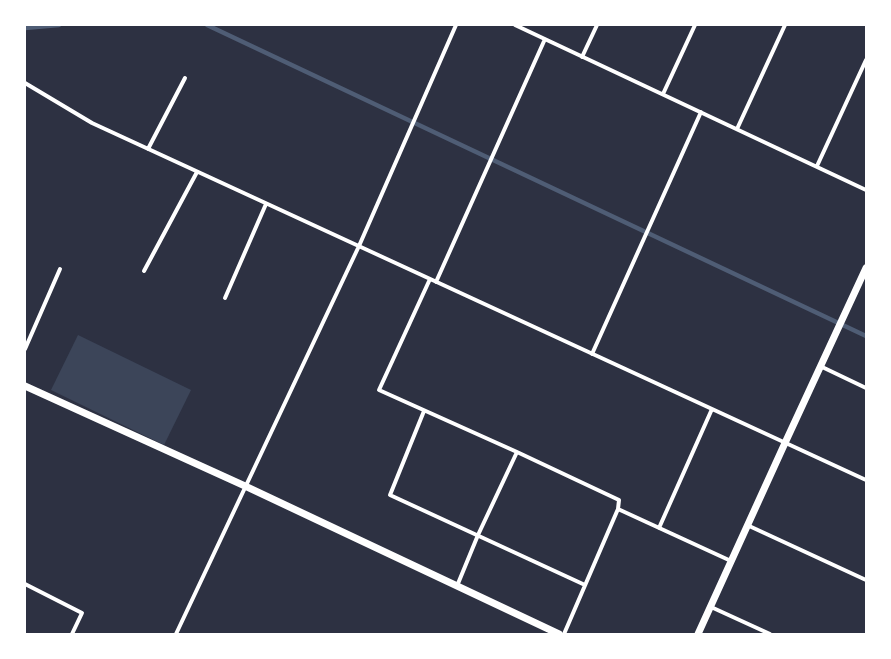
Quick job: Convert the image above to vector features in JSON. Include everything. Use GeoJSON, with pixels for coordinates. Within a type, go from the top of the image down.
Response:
{"type":"FeatureCollection","features":[{"type":"Feature","properties":{"kind":"street"},"geometry":{"type":"LineString","coordinates":[[176,634],[359,246],[456,25]]}},
{"type":"Feature","properties":{"kind":"street"},"geometry":{"type":"LineString","coordinates":[[515,25],[866,190]]}},
{"type":"Feature","properties":{"kind":"street"},"geometry":{"type":"LineString","coordinates":[[582,57],[597,25]]}},
{"type":"Feature","properties":{"kind":"street"},"geometry":{"type":"LineString","coordinates":[[663,94],[695,25]]}},
{"type":"Feature","properties":{"kind":"street"},"geometry":{"type":"LineString","coordinates":[[737,129],[785,25]]}},
{"type":"Feature","properties":{"kind":"street"},"geometry":{"type":"LineString","coordinates":[[436,282],[545,39]]}},
{"type":"Feature","properties":{"kind":"street"},"geometry":{"type":"LineString","coordinates":[[817,166],[866,60]]}},
{"type":"Feature","properties":{"kind":"street"},"geometry":{"type":"LineString","coordinates":[[148,149],[185,78]]}},
{"type":"Feature","properties":{"kind":"street"},"geometry":{"type":"LineString","coordinates":[[25,83],[92,123],[866,480]]}},
{"type":"Feature","properties":{"kind":"street"},"geometry":{"type":"LineString","coordinates":[[592,354],[701,112]]}},
{"type":"Feature","properties":{"kind":"street"},"geometry":{"type":"LineString","coordinates":[[144,271],[197,172]]}},
{"type":"Feature","properties":{"kind":"street"},"geometry":{"type":"LineString","coordinates":[[225,298],[266,204]]}},
{"type":"Feature","properties":{"kind":"street"},"geometry":{"type":"LineString","coordinates":[[698,634],[866,268]]}},
{"type":"Feature","properties":{"kind":"street"},"geometry":{"type":"LineString","coordinates":[[25,349],[60,269]]}},
{"type":"Feature","properties":{"kind":"street"},"geometry":{"type":"LineString","coordinates":[[430,279],[379,390],[619,500],[618,509],[564,634]]}},
{"type":"Feature","properties":{"kind":"street"},"geometry":{"type":"LineString","coordinates":[[820,366],[866,388]]}},
{"type":"Feature","properties":{"kind":"street"},"geometry":{"type":"LineString","coordinates":[[25,386],[246,486],[558,634]]}},
{"type":"Feature","properties":{"kind":"street"},"geometry":{"type":"LineString","coordinates":[[659,528],[712,409]]}},
{"type":"Feature","properties":{"kind":"street"},"geometry":{"type":"LineString","coordinates":[[424,411],[390,495],[585,585]]}},
{"type":"Feature","properties":{"kind":"street"},"geometry":{"type":"LineString","coordinates":[[457,586],[478,535],[517,452]]}},
{"type":"Feature","properties":{"kind":"street"},"geometry":{"type":"LineString","coordinates":[[618,509],[731,561]]}},
{"type":"Feature","properties":{"kind":"street"},"geometry":{"type":"LineString","coordinates":[[747,526],[866,580]]}},
{"type":"Feature","properties":{"kind":"street"},"geometry":{"type":"LineString","coordinates":[[25,584],[82,613],[72,634]]}},
{"type":"Feature","properties":{"kind":"street"},"geometry":{"type":"LineString","coordinates":[[710,607],[770,634]]}},
{"type":"Feature","properties":{"kind":"shaded area"},"geometry":{"type":"Polygon","coordinates":[[[78,335],[191,390],[164,445],[51,390],[78,335]]]}},
{"type":"Feature","properties":{"kind":"waterway"},"geometry":{"type":"LineString","coordinates":[[25,28],[59,25]]}},
{"type":"Feature","properties":{"kind":"waterway"},"geometry":{"type":"LineString","coordinates":[[207,25],[866,336]]}}]}
